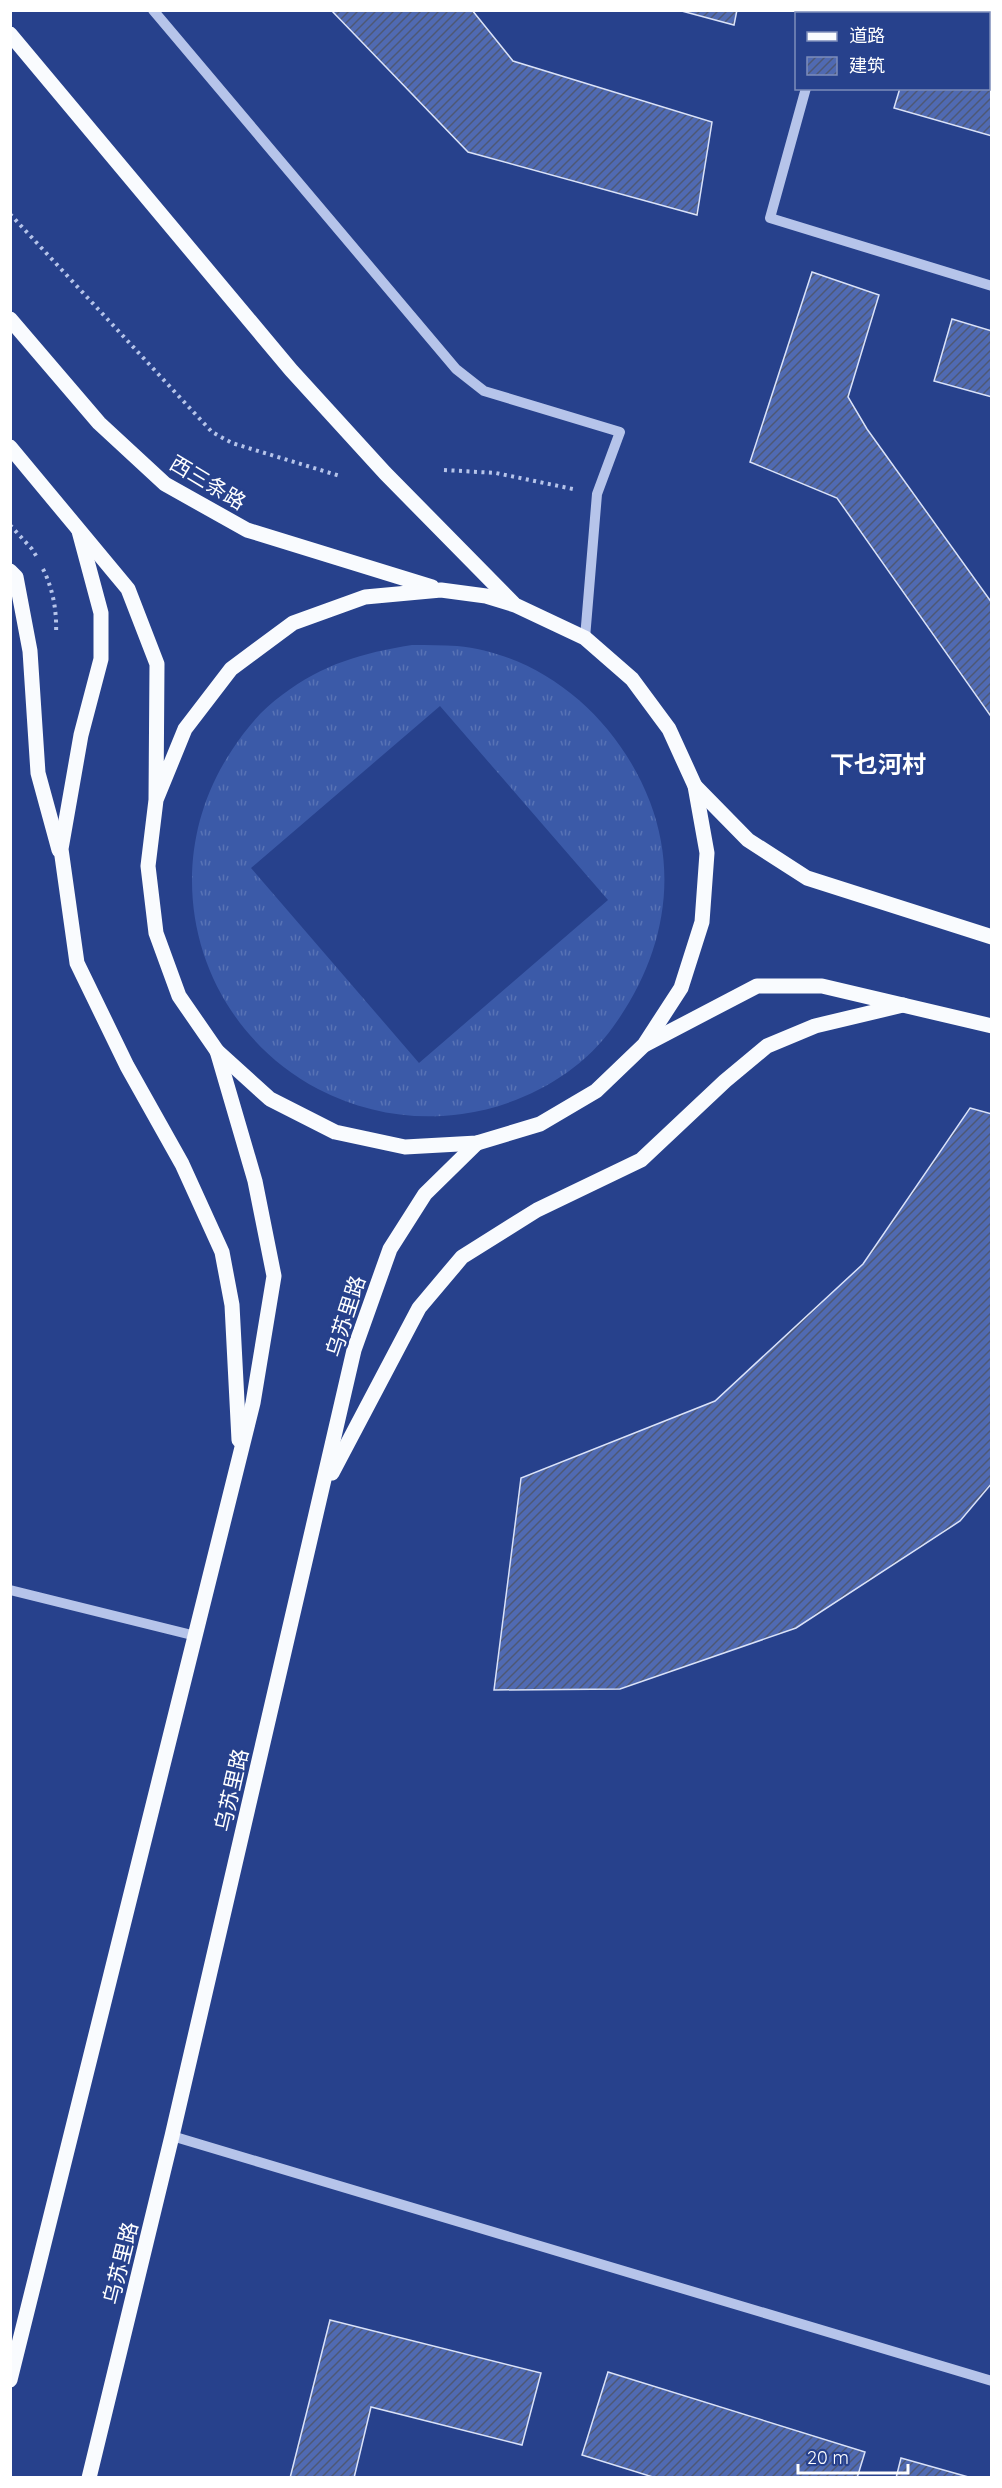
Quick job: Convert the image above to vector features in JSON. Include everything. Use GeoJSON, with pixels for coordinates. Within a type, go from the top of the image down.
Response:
{"type":"FeatureCollection","features":[{"type":"Feature","properties":{"kind":"main road"},"geometry":{"type":"LineString","coordinates":[[10,34],[291,370],[385,473],[515,605]]}},
{"type":"Feature","properties":{"kind":"main road","name":"西三条路"},"geometry":{"type":"LineString","coordinates":[[10,319],[99,423],[165,484],[247,530],[441,590]]}},
{"type":"Feature","properties":{"kind":"main road"},"geometry":{"type":"LineString","coordinates":[[10,447],[128,589],[157,664],[156,800],[148,866],[156,933],[179,996],[217,1051],[270,1099],[335,1131],[405,1147],[477,1143],[540,1124],[596,1091],[644,1045],[681,988],[702,922],[707,854],[694,786],[663,720],[632,679],[585,638],[515,605],[486,596],[441,590],[365,597],[293,623],[231,669],[185,729],[156,800]]}},
{"type":"Feature","properties":{"kind":"main road"},"geometry":{"type":"LineString","coordinates":[[77,525],[101,613],[101,659],[81,735],[61,849],[76,963],[127,1066],[182,1164],[222,1252],[232,1305],[240,1459]]}},
{"type":"Feature","properties":{"kind":"main road"},"geometry":{"type":"LineString","coordinates":[[10,571],[15,577],[30,651],[38,773],[64,868]]}},
{"type":"Feature","properties":{"kind":"main road"},"geometry":{"type":"LineString","coordinates":[[694,786],[748,840],[807,878],[992,937]]}},
{"type":"Feature","properties":{"kind":"main road"},"geometry":{"type":"LineString","coordinates":[[644,1045],[757,986],[822,986],[992,1026]]}},
{"type":"Feature","properties":{"kind":"main road"},"geometry":{"type":"LineString","coordinates":[[323,1489],[419,1308],[462,1257],[537,1210],[641,1160],[725,1081],[767,1046],[815,1026],[903,1005]]}},
{"type":"Feature","properties":{"kind":"main road"},"geometry":{"type":"LineString","coordinates":[[10,2380],[240,1459],[253,1403],[274,1276],[255,1181],[217,1051]]}},
{"type":"Feature","properties":{"kind":"main road","name":"乌苏里路"},"geometry":{"type":"LineString","coordinates":[[89,2478],[172,2136],[354,1350],[390,1249],[425,1194],[477,1143]]}},
{"type":"Feature","properties":{"kind":"street"},"geometry":{"type":"LineString","coordinates":[[153,10],[456,369],[484,391],[620,432],[597,494],[585,638]]}},
{"type":"Feature","properties":{"kind":"street"},"geometry":{"type":"LineString","coordinates":[[805,90],[770,218],[992,286]]}},
{"type":"Feature","properties":{"kind":"street"},"geometry":{"type":"LineString","coordinates":[[10,1590],[196,1636]]}},
{"type":"Feature","properties":{"kind":"street"},"geometry":{"type":"LineString","coordinates":[[172,2136],[992,2381]]}},
{"type":"Feature","properties":{"kind":"path"},"geometry":{"type":"LineString","coordinates":[[10,213],[212,432],[232,443],[340,476]]}},
{"type":"Feature","properties":{"kind":"path"},"geometry":{"type":"LineString","coordinates":[[444,470],[496,473],[573,489]]}},
{"type":"Feature","properties":{"kind":"green space"},"geometry":{"type":"Polygon","coordinates":[[[412,645],[446,645],[490,652],[520,663],[549,678],[575,697],[599,719],[636,772],[650,802],[659,832],[664,861],[661,919],[654,948],[630,1002],[613,1027],[583,1060],[546,1086],[505,1104],[462,1114],[425,1116],[388,1113],[352,1104],[318,1089],[276,1060],[241,1025],[216,984],[199,939],[192,891],[195,843],[208,795],[232,750],[261,713],[297,684],[344,661],[412,645]],[[440,706],[251,868],[419,1063],[608,900],[440,706]]]}},
{"type":"Feature","properties":{"kind":"building"},"geometry":{"type":"Polygon","coordinates":[[[331,10],[472,10],[513,61],[712,122],[697,215],[468,152],[331,10]]]}},
{"type":"Feature","properties":{"kind":"building"},"geometry":{"type":"Polygon","coordinates":[[[678,10],[737,10],[734,25],[678,10]]]}},
{"type":"Feature","properties":{"kind":"building"},"geometry":{"type":"Polygon","coordinates":[[[990,70],[992,70],[992,136],[894,108],[899,90],[990,90],[990,70]]]}},
{"type":"Feature","properties":{"kind":"building"},"geometry":{"type":"Polygon","coordinates":[[[812,272],[879,295],[848,397],[867,429],[992,603],[992,718],[837,498],[750,462],[812,272]]]}},
{"type":"Feature","properties":{"kind":"building"},"geometry":{"type":"Polygon","coordinates":[[[952,319],[992,331],[992,397],[934,381],[952,319]]]}},
{"type":"Feature","properties":{"kind":"building"},"geometry":{"type":"Polygon","coordinates":[[[970,1108],[992,1114],[992,1483],[960,1521],[796,1628],[620,1689],[494,1690],[521,1478],[715,1401],[863,1264],[970,1108]]]}},
{"type":"Feature","properties":{"kind":"building"},"geometry":{"type":"Polygon","coordinates":[[[330,2320],[541,2373],[522,2445],[371,2407],[354,2478],[290,2478],[330,2320]]]}},
{"type":"Feature","properties":{"kind":"building"},"geometry":{"type":"Polygon","coordinates":[[[608,2372],[865,2452],[857,2478],[656,2478],[582,2455],[608,2372]]]}},
{"type":"Feature","properties":{"kind":"building"},"geometry":{"type":"Polygon","coordinates":[[[901,2458],[972,2478],[896,2478],[901,2458]]]}},
{"type":"Feature","properties":{"kind":"district","name":"下乜河村"},"geometry":{"type":"Point","coordinates":[878,764]}}]}
